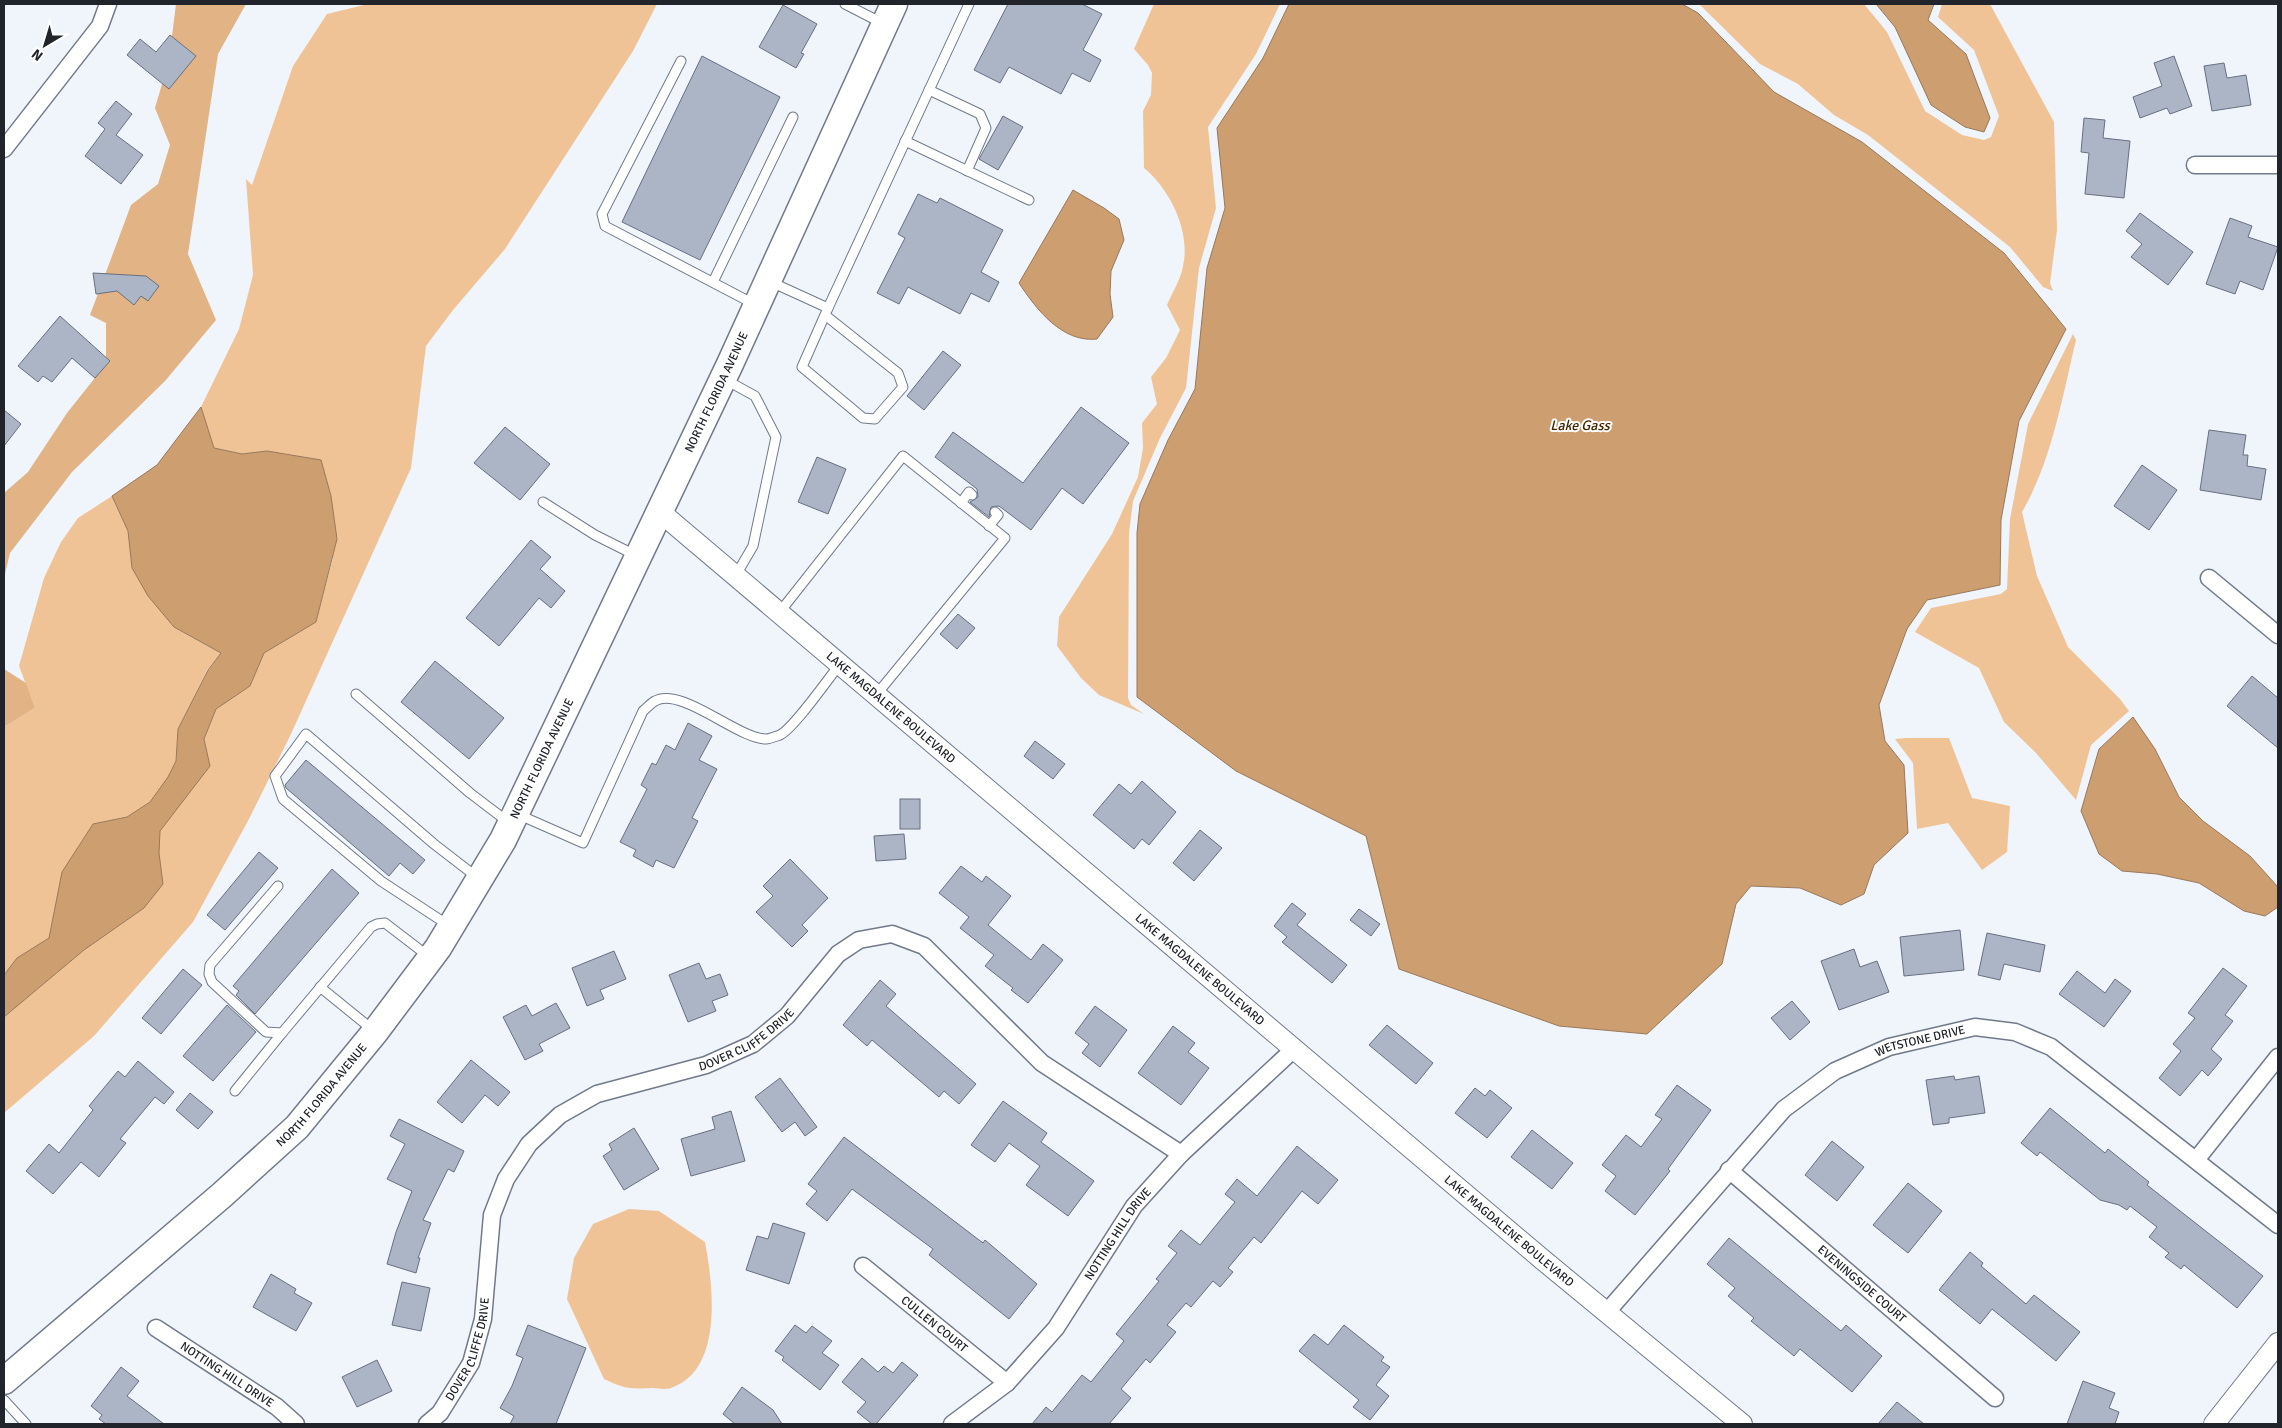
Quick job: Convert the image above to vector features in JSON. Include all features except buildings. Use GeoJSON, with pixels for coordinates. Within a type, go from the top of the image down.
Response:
{"type":"FeatureCollection","features":[{"type":"Feature","properties":{"kind":"main road","name":"NORTH FLORIDA AVENUE"},"geometry":{"type":"LineString","coordinates":[[4,1381],[222,1195],[296,1127],[375,1032],[431,958],[513,819],[723,378],[889,14]]}},
{"type":"Feature","properties":{"kind":"street"},"geometry":{"type":"LineString","coordinates":[[4,150],[100,26],[108,4]]}},
{"type":"Feature","properties":{"kind":"street"},"geometry":{"type":"LineString","coordinates":[[2195,165],[2278,165]]}},
{"type":"Feature","properties":{"kind":"street","name":"LAKE MAGDALENE BOULEVARD"},"geometry":{"type":"LineString","coordinates":[[659,511],[1606,1313],[1742,1424]]}},
{"type":"Feature","properties":{"kind":"street"},"geometry":{"type":"LineString","coordinates":[[2209,578],[2278,635]]}},
{"type":"Feature","properties":{"kind":"street","name":"DOVER CLIFFE DRIVE"},"geometry":{"type":"LineString","coordinates":[[427,1424],[440,1413],[471,1363],[483,1319],[492,1215],[506,1179],[530,1144],[560,1115],[597,1094],[706,1065],[752,1044],[787,1016],[838,954],[859,940],[892,934],[924,946],[1042,1063],[1181,1154]]}},
{"type":"Feature","properties":{"kind":"street","name":"WETSTONE DRIVE"},"geometry":{"type":"LineString","coordinates":[[1606,1313],[1784,1109],[1835,1071],[1889,1048],[1975,1027],[2014,1032],[2051,1047],[2278,1226]]}},
{"type":"Feature","properties":{"kind":"street","name":"NOTTING HILL DRIVE"},"geometry":{"type":"LineString","coordinates":[[952,1424],[1007,1383],[1056,1328],[1134,1206],[1181,1154],[1294,1049]]}},
{"type":"Feature","properties":{"kind":"street"},"geometry":{"type":"LineString","coordinates":[[2196,1160],[2278,1057]]}},
{"type":"Feature","properties":{"kind":"street","name":"EVENINGSIDE COURT"},"geometry":{"type":"LineString","coordinates":[[1729,1170],[1996,1398]]}},
{"type":"Feature","properties":{"kind":"street","name":"CULLEN COURT"},"geometry":{"type":"LineString","coordinates":[[863,1266],[1007,1383]]}},
{"type":"Feature","properties":{"kind":"street","name":"NOTTING HILL DRIVE"},"geometry":{"type":"LineString","coordinates":[[156,1328],[276,1407],[296,1424]]}},
{"type":"Feature","properties":{"kind":"street"},"geometry":{"type":"LineString","coordinates":[[2214,1424],[2278,1343]]}},
{"type":"Feature","properties":{"kind":"lane"},"geometry":{"type":"LineString","coordinates":[[845,4],[889,14]]}},
{"type":"Feature","properties":{"kind":"lane"},"geometry":{"type":"LineString","coordinates":[[768,280],[827,312],[898,373],[903,387],[875,419],[863,418],[802,367],[827,312],[906,141],[967,4]]}},
{"type":"Feature","properties":{"kind":"lane"},"geometry":{"type":"LineString","coordinates":[[680,62],[602,214],[602,219],[605,226],[757,305]]}},
{"type":"Feature","properties":{"kind":"lane"},"geometry":{"type":"LineString","coordinates":[[929,90],[980,114],[986,128],[967,170]]}},
{"type":"Feature","properties":{"kind":"lane"},"geometry":{"type":"LineString","coordinates":[[712,282],[793,117]]}},
{"type":"Feature","properties":{"kind":"lane"},"geometry":{"type":"LineString","coordinates":[[906,141],[1029,200]]}},
{"type":"Feature","properties":{"kind":"lane"},"geometry":{"type":"LineString","coordinates":[[723,378],[755,396],[776,437],[754,546],[736,575]]}},
{"type":"Feature","properties":{"kind":"lane"},"geometry":{"type":"LineString","coordinates":[[779,612],[903,456],[1005,538],[876,695]]}},
{"type":"Feature","properties":{"kind":"lane"},"geometry":{"type":"LineString","coordinates":[[961,502],[969,492],[972,495]]}},
{"type":"Feature","properties":{"kind":"lane"},"geometry":{"type":"LineString","coordinates":[[543,502],[595,535],[638,556]]}},
{"type":"Feature","properties":{"kind":"lane"},"geometry":{"type":"LineString","coordinates":[[989,526],[998,515],[995,512]]}},
{"type":"Feature","properties":{"kind":"lane"},"geometry":{"type":"LineString","coordinates":[[356,694],[470,793],[513,819],[583,843],[643,711],[656,700],[670,699],[685,702],[747,733],[766,739],[781,734],[794,722],[840,664]]}},
{"type":"Feature","properties":{"kind":"lane"},"geometry":{"type":"LineString","coordinates":[[450,927],[381,881],[283,799],[275,776],[306,734],[434,844],[479,879]]}},
{"type":"Feature","properties":{"kind":"lane"},"geometry":{"type":"LineString","coordinates":[[278,886],[210,965],[209,974],[212,982],[266,1032],[282,1033]]}},
{"type":"Feature","properties":{"kind":"lane"},"geometry":{"type":"LineString","coordinates":[[235,1091],[371,927],[385,923],[431,958]]}},
{"type":"Feature","properties":{"kind":"lane"},"geometry":{"type":"LineString","coordinates":[[320,988],[375,1032]]}},
{"type":"Feature","properties":{"kind":"lane"},"geometry":{"type":"LineString","coordinates":[[4,1400],[26,1424]]}},
{"type":"Feature","properties":{"kind":"shaded area"},"geometry":{"type":"Polygon","coordinates":[[[176,4],[246,4],[218,54],[188,254],[216,320],[165,381],[72,472],[10,553],[4,578],[4,493],[28,472],[67,413],[106,364],[106,323],[90,315],[131,205],[158,184],[170,145],[155,108],[169,60],[176,4]]]}},
{"type":"Feature","properties":{"kind":"shaded area"},"geometry":{"type":"Polygon","coordinates":[[[368,4],[657,4],[633,51],[505,249],[453,310],[426,346],[411,468],[291,734],[249,819],[193,922],[94,1036],[4,1113],[4,1017],[84,950],[144,908],[159,853],[159,831],[210,766],[204,739],[216,709],[250,686],[264,653],[316,622],[333,558],[267,451],[242,454],[214,448],[201,407],[239,329],[253,275],[246,179],[252,185],[293,66],[327,14],[368,4]]]}},
{"type":"Feature","properties":{"kind":"shaded area"},"geometry":{"type":"Polygon","coordinates":[[[1154,4],[1280,4],[1256,54],[1208,127],[1216,208],[1199,268],[1186,388],[1160,438],[1133,501],[1129,533],[1128,698],[1131,705],[1144,714],[1099,695],[1081,678],[1057,646],[1059,617],[1112,534],[1138,477],[1143,448],[1142,423],[1157,404],[1151,377],[1166,358],[1180,330],[1167,305],[1182,271],[1185,253],[1184,239],[1170,199],[1162,187],[1144,168],[1143,111],[1151,95],[1152,73],[1148,65],[1134,49],[1154,4]]]}},
{"type":"Feature","properties":{"kind":"shaded area"},"geometry":{"type":"Polygon","coordinates":[[[1699,4],[1864,4],[1887,32],[1925,111],[1962,135],[1984,140],[1991,137],[1999,116],[1974,50],[1938,17],[1942,4],[1990,4],[2054,122],[2057,230],[2050,283],[2053,291],[2043,287],[2010,247],[1868,135],[1834,115],[1798,84],[1760,64],[1699,4]]]}},
{"type":"Feature","properties":{"kind":"shaded area"},"geometry":{"type":"Polygon","coordinates":[[[2073,334],[2076,340],[2049,450],[2022,512],[2037,576],[2068,647],[2120,699],[2129,711],[2091,745],[2076,800],[2036,753],[2004,722],[1979,668],[1915,632],[1931,608],[2001,594],[2007,589],[2010,519],[2028,424],[2073,334]]]}},
{"type":"Feature","properties":{"kind":"shaded area"},"geometry":{"type":"Polygon","coordinates":[[[112,496],[128,531],[132,568],[174,627],[221,653],[207,670],[178,729],[176,761],[168,777],[150,802],[127,817],[93,824],[62,872],[49,938],[17,958],[4,975],[4,727],[35,708],[19,666],[44,578],[61,542],[78,518],[112,496]]]}},
{"type":"Feature","properties":{"kind":"shaded area"},"geometry":{"type":"Polygon","coordinates":[[[4,669],[26,683],[35,708],[4,727],[4,669]]]}},
{"type":"Feature","properties":{"kind":"shaded area"},"geometry":{"type":"Polygon","coordinates":[[[1949,738],[1972,798],[2010,806],[2007,852],[1982,870],[1948,823],[1917,829],[1913,763],[1895,739],[1949,738]]]}},
{"type":"Feature","properties":{"kind":"shaded area"},"geometry":{"type":"Polygon","coordinates":[[[629,1209],[659,1211],[705,1242],[711,1280],[712,1302],[711,1324],[707,1345],[700,1364],[688,1378],[669,1389],[627,1388],[604,1379],[567,1299],[574,1258],[593,1224],[629,1209]]]}},
{"type":"Feature","properties":{"kind":"water","name":"Lake Gass"},"geometry":{"type":"Polygon","coordinates":[[[1289,4],[1682,4],[1698,13],[1774,92],[1862,142],[2004,253],[2066,329],[2019,421],[2001,520],[2000,585],[1927,600],[1907,629],[1879,705],[1885,741],[1904,765],[1908,833],[1874,865],[1864,894],[1841,905],[1800,888],[1751,886],[1736,904],[1722,964],[1647,1034],[1559,1026],[1399,969],[1366,836],[1236,771],[1137,697],[1137,533],[1140,504],[1168,440],[1195,389],[1207,268],[1225,208],[1217,128],[1263,58],[1289,4]]]}},
{"type":"Feature","properties":{"kind":"water"},"geometry":{"type":"Polygon","coordinates":[[[1876,4],[1934,4],[1928,20],[1966,54],[1990,118],[1984,132],[1965,127],[1931,105],[1895,27],[1876,4]]]}},
{"type":"Feature","properties":{"kind":"water"},"geometry":{"type":"Polygon","coordinates":[[[1073,190],[1119,219],[1124,240],[1111,271],[1110,294],[1113,317],[1097,339],[1084,339],[1072,336],[1061,330],[1033,303],[1019,283],[1073,190]]]}},
{"type":"Feature","properties":{"kind":"water"},"geometry":{"type":"Polygon","coordinates":[[[201,407],[214,448],[242,454],[267,451],[321,460],[331,496],[337,539],[316,622],[264,653],[250,686],[216,709],[204,739],[210,766],[160,831],[159,853],[163,884],[144,908],[84,950],[4,1017],[4,975],[17,958],[49,938],[62,872],[93,824],[127,817],[150,802],[168,777],[176,761],[178,729],[208,670],[221,653],[174,627],[148,596],[132,568],[128,531],[112,496],[157,465],[201,407]]]}},
{"type":"Feature","properties":{"kind":"water"},"geometry":{"type":"Polygon","coordinates":[[[2133,717],[2155,749],[2179,797],[2203,821],[2250,856],[2278,887],[2278,907],[2265,916],[2244,911],[2199,883],[2157,874],[2122,871],[2099,854],[2081,811],[2099,749],[2133,717]]]}}]}
